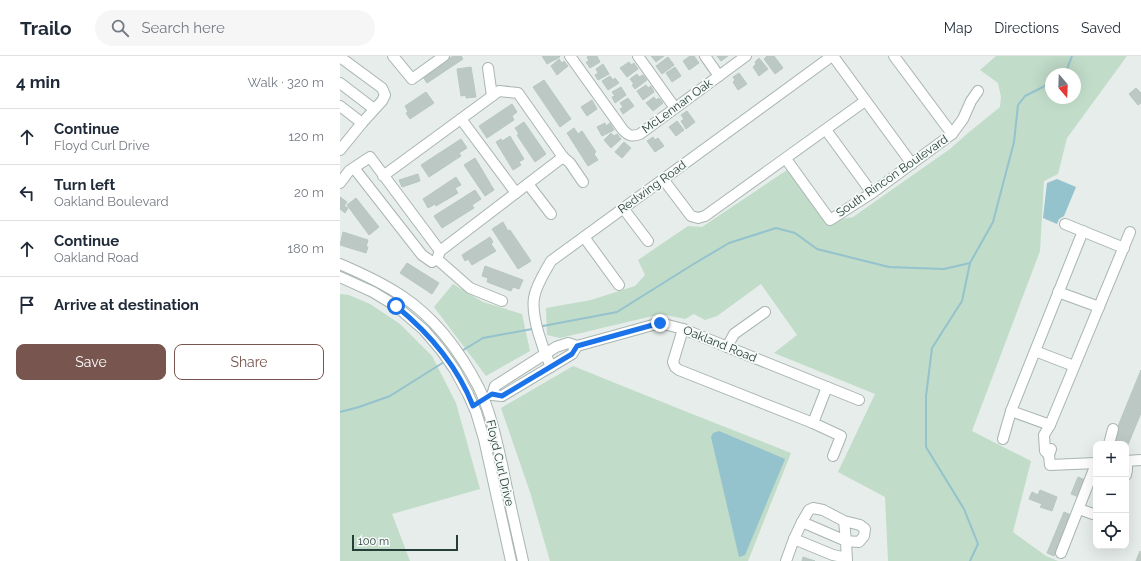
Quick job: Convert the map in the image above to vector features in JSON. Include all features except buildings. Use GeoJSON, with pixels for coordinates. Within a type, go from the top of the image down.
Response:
{"type":"FeatureCollection","features":[{"type":"Feature","properties":{"kind":"street"},"geometry":{"type":"LineString","coordinates":[[393,56],[412,79],[444,56]]}},
{"type":"Feature","properties":{"kind":"street","name":"McLennan Oak"},"geometry":{"type":"LineString","coordinates":[[570,56],[629,135],[634,136],[640,134],[746,56]]}},
{"type":"Feature","properties":{"kind":"street"},"geometry":{"type":"LineString","coordinates":[[638,56],[675,108]]}},
{"type":"Feature","properties":{"kind":"street"},"geometry":{"type":"LineString","coordinates":[[705,56],[719,76]]}},
{"type":"Feature","properties":{"kind":"street"},"geometry":{"type":"LineString","coordinates":[[833,56],[912,164]]}},
{"type":"Feature","properties":{"kind":"street","name":"Redwing Road"},"geometry":{"type":"LineString","coordinates":[[551,367],[544,354],[533,311],[534,297],[538,284],[551,261],[833,56]]}},
{"type":"Feature","properties":{"kind":"street"},"geometry":{"type":"LineString","coordinates":[[894,56],[952,134]]}},
{"type":"Feature","properties":{"kind":"street"},"geometry":{"type":"LineString","coordinates":[[340,57],[382,88],[385,95],[340,150]]}},
{"type":"Feature","properties":{"kind":"street"},"geometry":{"type":"LineString","coordinates":[[488,68],[492,96]]}},
{"type":"Feature","properties":{"kind":"street"},"geometry":{"type":"LineString","coordinates":[[340,83],[374,109]]}},
{"type":"Feature","properties":{"kind":"street"},"geometry":{"type":"LineString","coordinates":[[383,176],[499,91],[518,93],[563,157],[570,163],[583,182]]}},
{"type":"Feature","properties":{"kind":"street","name":"South Rincon Boulevard"},"geometry":{"type":"LineString","coordinates":[[786,159],[830,220],[872,193],[952,134],[963,119],[978,91]]}},
{"type":"Feature","properties":{"kind":"street"},"geometry":{"type":"LineString","coordinates":[[663,179],[691,216],[698,218],[705,216],[865,101]]}},
{"type":"Feature","properties":{"kind":"street"},"geometry":{"type":"LineString","coordinates":[[340,106],[362,123]]}},
{"type":"Feature","properties":{"kind":"street"},"geometry":{"type":"LineString","coordinates":[[461,119],[516,193]]}},
{"type":"Feature","properties":{"kind":"street"},"geometry":{"type":"LineString","coordinates":[[826,130],[872,193]]}},
{"type":"Feature","properties":{"kind":"street"},"geometry":{"type":"LineString","coordinates":[[340,183],[354,168],[370,157],[439,255],[470,288],[502,301]]}},
{"type":"Feature","properties":{"kind":"street"},"geometry":{"type":"LineString","coordinates":[[354,168],[422,256],[432,262],[516,193],[563,157]]}},
{"type":"Feature","properties":{"kind":"street"},"geometry":{"type":"LineString","coordinates":[[528,184],[551,214]]}},
{"type":"Feature","properties":{"kind":"street"},"geometry":{"type":"LineString","coordinates":[[623,208],[648,241]]}},
{"type":"Feature","properties":{"kind":"street"},"geometry":{"type":"LineString","coordinates":[[1065,224],[1124,248]]}},
{"type":"Feature","properties":{"kind":"street"},"geometry":{"type":"LineString","coordinates":[[1002,439],[1011,411],[1083,231]]}},
{"type":"Feature","properties":{"kind":"street"},"geometry":{"type":"LineString","coordinates":[[1093,464],[1049,460],[1045,451],[1044,435],[1049,427],[1130,232]]}},
{"type":"Feature","properties":{"kind":"street"},"geometry":{"type":"LineString","coordinates":[[584,237],[619,285]]}},
{"type":"Feature","properties":{"kind":"street","name":"Floyd Curl Drive"},"geometry":{"type":"LineString","coordinates":[[340,264],[378,281],[402,296],[433,322],[465,363],[479,389],[488,397],[495,436],[523,561]]}},
{"type":"Feature","properties":{"kind":"street","name":"Floyd Curl Drive"},"geometry":{"type":"LineString","coordinates":[[340,277],[373,292],[396,306],[424,330],[455,370],[473,406],[484,439],[510,561]]}},
{"type":"Feature","properties":{"kind":"street"},"geometry":{"type":"LineString","coordinates":[[1058,292],[1099,307]]}},
{"type":"Feature","properties":{"kind":"street"},"geometry":{"type":"LineString","coordinates":[[727,347],[734,334],[765,312]]}},
{"type":"Feature","properties":{"kind":"street","name":"Oakland Road"},"geometry":{"type":"LineString","coordinates":[[488,397],[495,386],[556,347],[568,343],[577,346],[660,323],[683,329],[859,400]]}},
{"type":"Feature","properties":{"kind":"street"},"geometry":{"type":"LineString","coordinates":[[683,329],[674,362],[675,367],[679,370],[813,423],[841,436],[833,456]]}},
{"type":"Feature","properties":{"kind":"street","name":"Oakland Road"},"geometry":{"type":"LineString","coordinates":[[488,397],[502,396],[572,354],[577,346]]}},
{"type":"Feature","properties":{"kind":"street"},"geometry":{"type":"LineString","coordinates":[[1035,351],[1074,366]]}},
{"type":"Feature","properties":{"kind":"street"},"geometry":{"type":"LineString","coordinates":[[813,423],[827,387]]}},
{"type":"Feature","properties":{"kind":"street"},"geometry":{"type":"LineString","coordinates":[[473,406],[488,397]]}},
{"type":"Feature","properties":{"kind":"street"},"geometry":{"type":"LineString","coordinates":[[1011,411],[1049,427]]}},
{"type":"Feature","properties":{"kind":"street"},"geometry":{"type":"LineString","coordinates":[[1110,441],[1113,430]]}},
{"type":"Feature","properties":{"kind":"street"},"geometry":{"type":"LineString","coordinates":[[1129,461],[1141,460]]}},
{"type":"Feature","properties":{"kind":"street"},"geometry":{"type":"LineString","coordinates":[[1061,553],[1093,472]]}},
{"type":"Feature","properties":{"kind":"street"},"geometry":{"type":"LineString","coordinates":[[786,561],[802,522],[809,510],[813,508],[823,510],[844,521],[860,525],[865,529],[864,536],[859,542],[846,541],[802,522]]}},
{"type":"Feature","properties":{"kind":"street"},"geometry":{"type":"LineString","coordinates":[[1079,509],[1093,514]]}},
{"type":"Feature","properties":{"kind":"street"},"geometry":{"type":"LineString","coordinates":[[794,540],[847,559],[844,521]]}},
{"type":"Feature","properties":{"kind":"green space"},"geometry":{"type":"Polygon","coordinates":[[[996,56],[1127,56],[1067,138],[1058,174],[1044,181],[1040,251],[972,431],[1031,461],[1013,532],[1046,556],[1058,561],[888,561],[885,497],[838,472],[875,394],[774,353],[797,335],[761,284],[717,316],[705,320],[694,314],[685,319],[661,314],[560,338],[547,335],[546,308],[591,300],[635,286],[645,275],[638,260],[688,226],[702,227],[787,170],[825,222],[853,217],[950,149],[1000,107],[1001,97],[998,83],[980,70],[996,56]]]}},
{"type":"Feature","properties":{"kind":"green space"},"geometry":{"type":"Polygon","coordinates":[[[453,284],[483,302],[522,314],[530,351],[486,376],[434,307],[453,284]]]}},
{"type":"Feature","properties":{"kind":"green space"},"geometry":{"type":"Polygon","coordinates":[[[340,294],[349,295],[370,304],[400,324],[432,356],[456,403],[480,489],[392,514],[410,561],[340,561],[340,294]]]}},
{"type":"Feature","properties":{"kind":"green space"},"geometry":{"type":"Polygon","coordinates":[[[573,366],[791,453],[748,561],[550,561],[530,492],[501,408],[573,366]]]}},
{"type":"Feature","properties":{"kind":"water"},"geometry":{"type":"Polygon","coordinates":[[[1057,179],[1076,187],[1064,216],[1059,219],[1057,224],[1043,218],[1047,183],[1057,179]]]}},
{"type":"Feature","properties":{"kind":"water"},"geometry":{"type":"Polygon","coordinates":[[[719,431],[785,459],[745,555],[739,557],[711,437],[713,433],[719,431]]]}},
{"type":"Feature","properties":{"kind":"waterway"},"geometry":{"type":"LineString","coordinates":[[1067,68],[1072,56]]}},
{"type":"Feature","properties":{"kind":"waterway"},"geometry":{"type":"LineString","coordinates":[[970,561],[978,544],[964,509],[926,447],[926,396],[932,348],[962,301],[970,263],[993,222],[1014,142],[1018,105],[1025,96],[1045,86]]}},
{"type":"Feature","properties":{"kind":"waterway"},"geometry":{"type":"LineString","coordinates":[[543,326],[617,312],[729,243],[776,228],[795,233],[817,249],[889,267],[944,269],[970,263]]}},
{"type":"Feature","properties":{"kind":"waterway"},"geometry":{"type":"LineString","coordinates":[[460,352],[483,338],[532,329]]}},
{"type":"Feature","properties":{"kind":"waterway"},"geometry":{"type":"LineString","coordinates":[[340,412],[390,396],[444,362]]}},
{"type":"Feature","properties":{"kind":"route"},"geometry":{"type":"LineString","coordinates":[[396,306],[424,330],[441,350],[455,370],[473,406],[492,394],[502,396],[572,354],[577,346],[660,323]]}}]}
